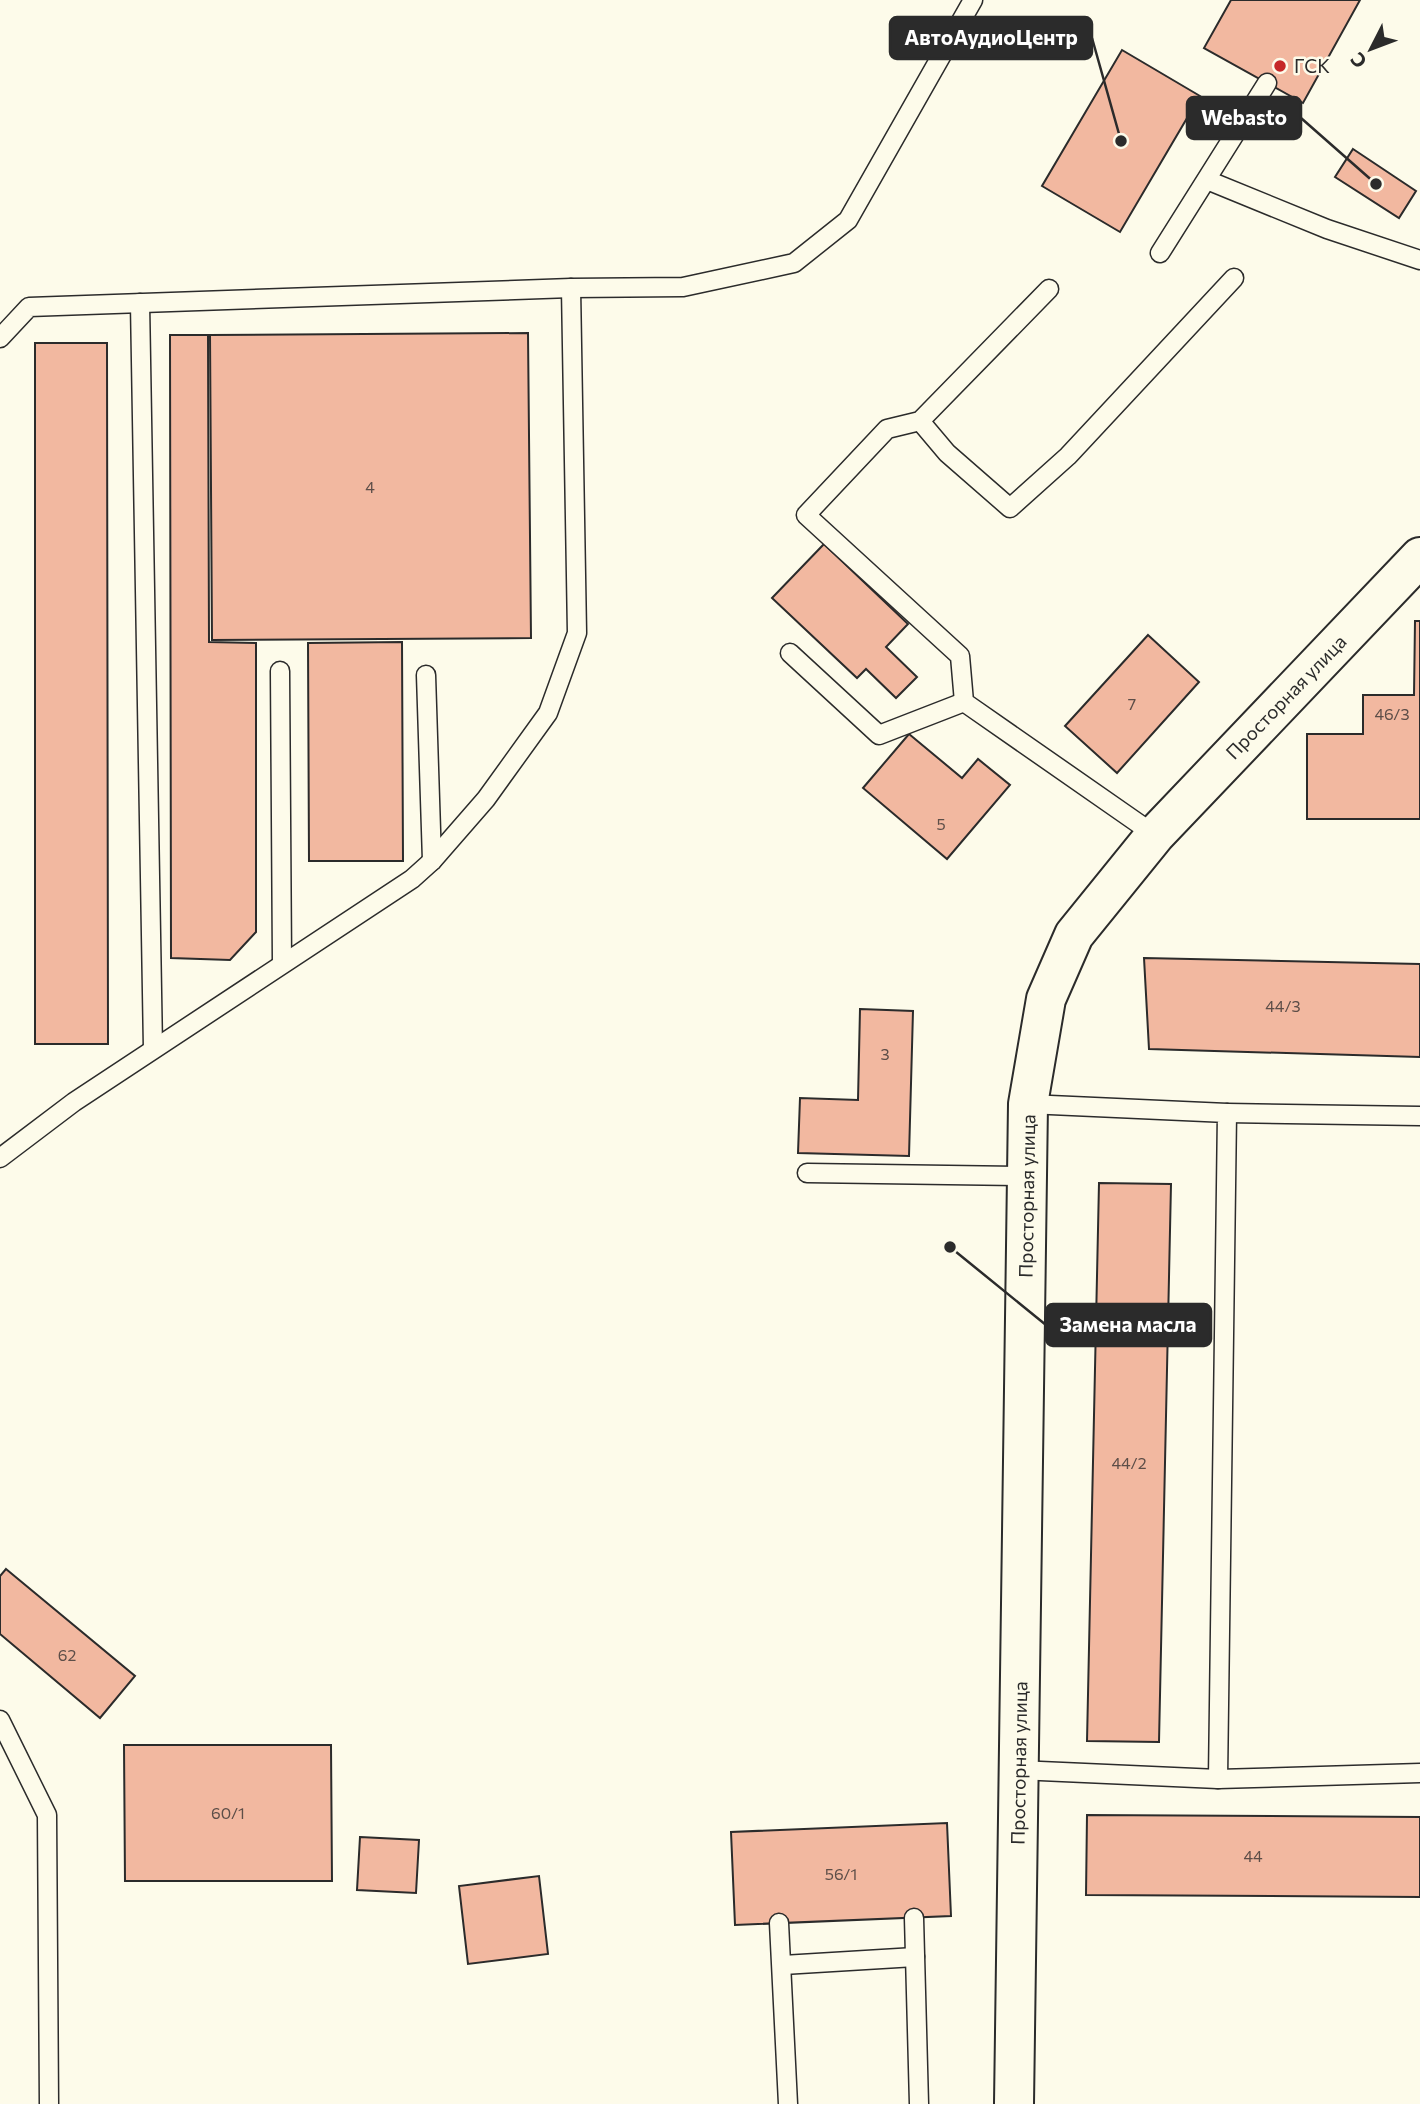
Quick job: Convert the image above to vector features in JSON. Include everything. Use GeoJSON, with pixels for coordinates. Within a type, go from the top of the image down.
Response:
{"type":"FeatureCollection","features":[{"type":"Feature","properties":{"kind":"street","name":"Просторная улица"},"geometry":{"type":"LineString","coordinates":[[1014,2104],[1028,1104],[1046,999],[1074,935],[1155,835],[1420,557]]}},
{"type":"Feature","properties":{"kind":"lane"},"geometry":{"type":"LineString","coordinates":[[0,338],[29,307],[572,288],[683,288],[794,263],[848,220],[973,0]]}},
{"type":"Feature","properties":{"kind":"lane"},"geometry":{"type":"LineString","coordinates":[[1160,253],[1267,83]]}},
{"type":"Feature","properties":{"kind":"lane"},"geometry":{"type":"LineString","coordinates":[[1207,180],[1327,229],[1420,260]]}},
{"type":"Feature","properties":{"kind":"lane"},"geometry":{"type":"LineString","coordinates":[[920,421],[947,453],[1010,509],[1068,456],[1234,278]]}},
{"type":"Feature","properties":{"kind":"lane"},"geometry":{"type":"LineString","coordinates":[[0,1158],[74,1102],[412,879],[432,861],[486,799],[548,713],[577,633],[572,288]]}},
{"type":"Feature","properties":{"kind":"lane"},"geometry":{"type":"LineString","coordinates":[[964,702],[960,656],[806,515],[887,429],[920,421],[1049,289]]}},
{"type":"Feature","properties":{"kind":"lane"},"geometry":{"type":"LineString","coordinates":[[140,303],[153,1049]]}},
{"type":"Feature","properties":{"kind":"lane"},"geometry":{"type":"LineString","coordinates":[[790,653],[879,735],[964,702]]}},
{"type":"Feature","properties":{"kind":"lane"},"geometry":{"type":"LineString","coordinates":[[280,671],[282,963]]}},
{"type":"Feature","properties":{"kind":"lane"},"geometry":{"type":"LineString","coordinates":[[426,675],[432,861]]}},
{"type":"Feature","properties":{"kind":"lane"},"geometry":{"type":"LineString","coordinates":[[964,702],[1155,835]]}},
{"type":"Feature","properties":{"kind":"lane"},"geometry":{"type":"LineString","coordinates":[[1028,1104],[1227,1113],[1420,1116]]}},
{"type":"Feature","properties":{"kind":"lane"},"geometry":{"type":"LineString","coordinates":[[1218,1779],[1227,1113]]}},
{"type":"Feature","properties":{"kind":"lane"},"geometry":{"type":"LineString","coordinates":[[807,1173],[1027,1176]]}},
{"type":"Feature","properties":{"kind":"lane"},"geometry":{"type":"LineString","coordinates":[[0,1720],[47,1815],[49,2104]]}},
{"type":"Feature","properties":{"kind":"lane"},"geometry":{"type":"LineString","coordinates":[[1018,1770],[1218,1779],[1420,1773]]}},
{"type":"Feature","properties":{"kind":"lane"},"geometry":{"type":"LineString","coordinates":[[914,1918],[919,2104]]}},
{"type":"Feature","properties":{"kind":"lane"},"geometry":{"type":"LineString","coordinates":[[779,1923],[788,2104]]}},
{"type":"Feature","properties":{"kind":"lane"},"geometry":{"type":"LineString","coordinates":[[783,1965],[915,1957]]}},
{"type":"Feature","properties":{"kind":"building","name":"ГСК"},"geometry":{"type":"Polygon","coordinates":[[[1231,0],[1360,0],[1303,103],[1204,48],[1231,0]]]}},
{"type":"Feature","properties":{"kind":"building"},"geometry":{"type":"Polygon","coordinates":[[[1122,50],[1200,96],[1120,232],[1042,186],[1122,50]]]}},
{"type":"Feature","properties":{"kind":"building"},"geometry":{"type":"Polygon","coordinates":[[[1353,149],[1416,191],[1399,218],[1335,177],[1353,149]]]}},
{"type":"Feature","properties":{"kind":"building"},"geometry":{"type":"Polygon","coordinates":[[[528,333],[531,638],[212,640],[210,335],[528,333]]]}},
{"type":"Feature","properties":{"kind":"building"},"geometry":{"type":"Polygon","coordinates":[[[170,335],[208,335],[209,642],[256,643],[256,932],[230,960],[171,958],[170,335]]]}},
{"type":"Feature","properties":{"kind":"building"},"geometry":{"type":"Polygon","coordinates":[[[35,343],[107,343],[108,1044],[35,1044],[35,343]]]}},
{"type":"Feature","properties":{"kind":"building"},"geometry":{"type":"Polygon","coordinates":[[[824,544],[908,624],[886,647],[917,677],[896,698],[866,669],[857,678],[772,598],[824,544]]]}},
{"type":"Feature","properties":{"kind":"building"},"geometry":{"type":"Polygon","coordinates":[[[1415,621],[1420,621],[1420,819],[1307,819],[1307,734],[1363,734],[1363,695],[1414,695],[1415,621]]]}},
{"type":"Feature","properties":{"kind":"building"},"geometry":{"type":"Polygon","coordinates":[[[1148,635],[1199,682],[1117,773],[1065,726],[1148,635]]]}},
{"type":"Feature","properties":{"kind":"building"},"geometry":{"type":"Polygon","coordinates":[[[402,642],[403,861],[309,861],[308,643],[402,642]]]}},
{"type":"Feature","properties":{"kind":"building"},"geometry":{"type":"Polygon","coordinates":[[[909,734],[962,778],[978,759],[1010,785],[947,859],[863,788],[909,734]]]}},
{"type":"Feature","properties":{"kind":"building"},"geometry":{"type":"Polygon","coordinates":[[[1144,958],[1420,964],[1420,1057],[1149,1049],[1144,958]]]}},
{"type":"Feature","properties":{"kind":"building"},"geometry":{"type":"Polygon","coordinates":[[[860,1009],[913,1011],[909,1156],[798,1153],[800,1098],[858,1100],[860,1009]]]}},
{"type":"Feature","properties":{"kind":"building"},"geometry":{"type":"Polygon","coordinates":[[[1099,1183],[1171,1184],[1159,1742],[1087,1741],[1099,1183]]]}},
{"type":"Feature","properties":{"kind":"building"},"geometry":{"type":"Polygon","coordinates":[[[6,1569],[135,1676],[100,1718],[0,1634],[0,1576],[6,1569]]]}},
{"type":"Feature","properties":{"kind":"building"},"geometry":{"type":"Polygon","coordinates":[[[124,1745],[331,1745],[332,1881],[125,1881],[124,1745]]]}},
{"type":"Feature","properties":{"kind":"building"},"geometry":{"type":"Polygon","coordinates":[[[1087,1815],[1420,1817],[1420,1897],[1086,1895],[1087,1815]]]}},
{"type":"Feature","properties":{"kind":"building"},"geometry":{"type":"Polygon","coordinates":[[[947,1823],[951,1916],[735,1925],[731,1832],[947,1823]]]}},
{"type":"Feature","properties":{"kind":"building"},"geometry":{"type":"Polygon","coordinates":[[[360,1837],[419,1840],[416,1893],[357,1890],[360,1837]]]}},
{"type":"Feature","properties":{"kind":"building"},"geometry":{"type":"Polygon","coordinates":[[[539,1876],[548,1954],[468,1964],[459,1886],[539,1876]]]}},
{"type":"Feature","properties":{"kind":"place","name":"ГСК"},"geometry":{"type":"Point","coordinates":[1280,66]}},
{"type":"Feature","properties":{"kind":"place","name":"АвтоАудиоЦентр"},"geometry":{"type":"Point","coordinates":[1121,141]}},
{"type":"Feature","properties":{"kind":"place","name":"Webasto"},"geometry":{"type":"Point","coordinates":[1376,184]}},
{"type":"Feature","properties":{"kind":"place","name":"Замена масла"},"geometry":{"type":"Point","coordinates":[950,1247]}}]}
